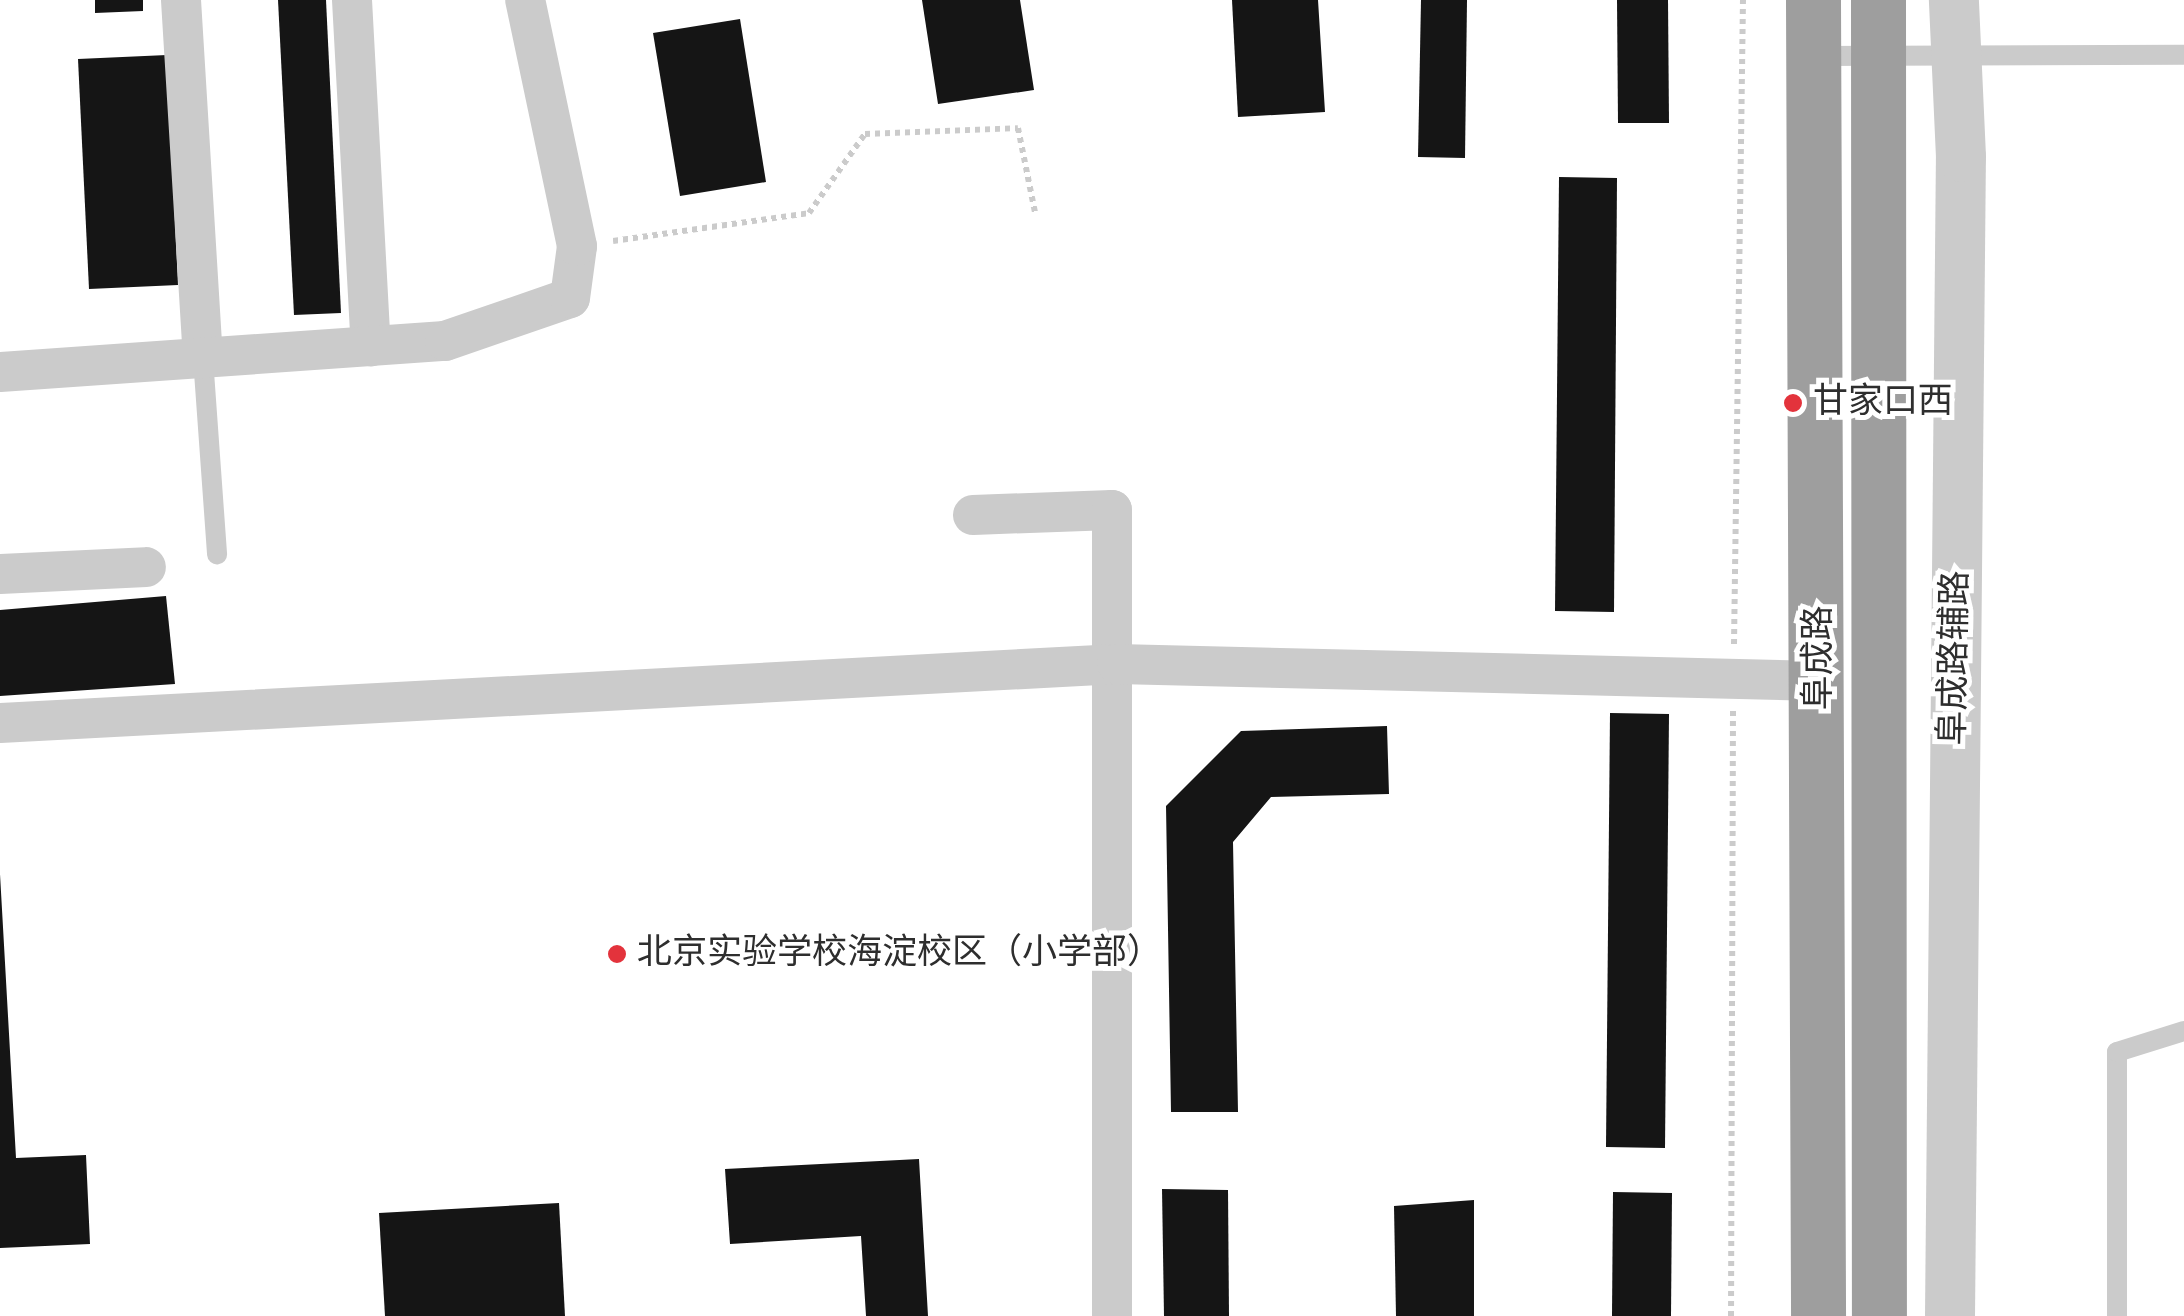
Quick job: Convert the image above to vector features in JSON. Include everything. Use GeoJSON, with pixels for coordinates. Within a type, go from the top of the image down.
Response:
{"type":"FeatureCollection","features":[{"type":"Feature","properties":{"kind":"highway","name":"阜成路"},"geometry":{"type":"LineString","coordinates":[[1813,0],[1821,681],[1818,1316]]}},
{"type":"Feature","properties":{"kind":"highway","name":"阜成路"},"geometry":{"type":"LineString","coordinates":[[1878,0],[1879,1316]]}},
{"type":"Feature","properties":{"kind":"street"},"geometry":{"type":"LineString","coordinates":[[181,0],[202,358]]}},
{"type":"Feature","properties":{"kind":"street"},"geometry":{"type":"LineString","coordinates":[[352,0],[372,346]]}},
{"type":"Feature","properties":{"kind":"street"},"geometry":{"type":"LineString","coordinates":[[0,372],[445,340],[570,298],[577,246],[525,0]]}},
{"type":"Feature","properties":{"kind":"street","name":"阜成路辅路"},"geometry":{"type":"LineString","coordinates":[[1950,1316],[1954,0]]}},
{"type":"Feature","properties":{"kind":"street"},"geometry":{"type":"LineString","coordinates":[[973,515],[1112,510],[1117,664],[1112,1316]]}},
{"type":"Feature","properties":{"kind":"street"},"geometry":{"type":"LineString","coordinates":[[0,574],[146,567]]}},
{"type":"Feature","properties":{"kind":"street"},"geometry":{"type":"LineString","coordinates":[[0,723],[1117,664],[1821,681]]}},
{"type":"Feature","properties":{"kind":"lane"},"geometry":{"type":"LineString","coordinates":[[1812,56],[2184,54]]}},
{"type":"Feature","properties":{"kind":"lane"},"geometry":{"type":"LineString","coordinates":[[202,358],[217,555]]}},
{"type":"Feature","properties":{"kind":"lane"},"geometry":{"type":"LineString","coordinates":[[2117,1316],[2117,1052],[2184,1031]]}},
{"type":"Feature","properties":{"kind":"path"},"geometry":{"type":"LineString","coordinates":[[577,246],[809,213],[865,134],[1018,128],[1034,212]]}},
{"type":"Feature","properties":{"kind":"building"},"geometry":{"type":"Polygon","coordinates":[[[95,0],[143,0],[143,11],[95,13],[95,0]]]}},
{"type":"Feature","properties":{"kind":"building"},"geometry":{"type":"Polygon","coordinates":[[[278,0],[326,0],[341,313],[294,315],[278,0]]]}},
{"type":"Feature","properties":{"kind":"building"},"geometry":{"type":"Polygon","coordinates":[[[922,0],[1020,0],[1034,90],[938,104],[922,0]]]}},
{"type":"Feature","properties":{"kind":"building"},"geometry":{"type":"Polygon","coordinates":[[[1232,0],[1318,0],[1325,112],[1238,117],[1232,0]]]}},
{"type":"Feature","properties":{"kind":"building"},"geometry":{"type":"Polygon","coordinates":[[[1421,0],[1467,0],[1465,158],[1418,157],[1421,0]]]}},
{"type":"Feature","properties":{"kind":"building"},"geometry":{"type":"Polygon","coordinates":[[[1617,0],[1668,0],[1669,123],[1618,123],[1617,0]]]}},
{"type":"Feature","properties":{"kind":"building"},"geometry":{"type":"Polygon","coordinates":[[[740,19],[766,182],[680,196],[653,33],[740,19]]]}},
{"type":"Feature","properties":{"kind":"building"},"geometry":{"type":"Polygon","coordinates":[[[167,55],[178,285],[89,289],[78,59],[167,55]]]}},
{"type":"Feature","properties":{"kind":"building"},"geometry":{"type":"Polygon","coordinates":[[[1559,177],[1617,178],[1614,612],[1555,611],[1559,177]]]}},
{"type":"Feature","properties":{"kind":"building"},"geometry":{"type":"Polygon","coordinates":[[[166,596],[175,684],[0,696],[0,610],[166,596]]]}},
{"type":"Feature","properties":{"kind":"building"},"geometry":{"type":"Polygon","coordinates":[[[1610,713],[1669,714],[1665,1148],[1606,1147],[1610,713]]]}},
{"type":"Feature","properties":{"kind":"building"},"geometry":{"type":"Polygon","coordinates":[[[1387,726],[1389,794],[1271,797],[1233,842],[1238,1112],[1171,1112],[1166,806],[1241,731],[1387,726]]]}},
{"type":"Feature","properties":{"kind":"building"},"geometry":{"type":"Polygon","coordinates":[[[0,874],[16,1158],[86,1155],[90,1244],[0,1248],[0,874]]]}},
{"type":"Feature","properties":{"kind":"building"},"geometry":{"type":"Polygon","coordinates":[[[919,1159],[928,1316],[866,1316],[861,1236],[730,1244],[725,1169],[919,1159]]]}},
{"type":"Feature","properties":{"kind":"building"},"geometry":{"type":"Polygon","coordinates":[[[1162,1189],[1228,1190],[1229,1316],[1164,1316],[1162,1189]]]}},
{"type":"Feature","properties":{"kind":"building"},"geometry":{"type":"Polygon","coordinates":[[[1613,1192],[1672,1193],[1671,1316],[1612,1316],[1613,1192]]]}},
{"type":"Feature","properties":{"kind":"building"},"geometry":{"type":"Polygon","coordinates":[[[1474,1200],[1474,1316],[1396,1316],[1394,1206],[1474,1200]]]}},
{"type":"Feature","properties":{"kind":"building"},"geometry":{"type":"Polygon","coordinates":[[[559,1203],[565,1316],[385,1316],[379,1213],[559,1203]]]}},
{"type":"Feature","properties":{"kind":"place","name":"甘家口西"},"geometry":{"type":"Point","coordinates":[1793,403]}},
{"type":"Feature","properties":{"kind":"place","name":"北京实验学校海淀校区（小学部）"},"geometry":{"type":"Point","coordinates":[617,954]}}]}
